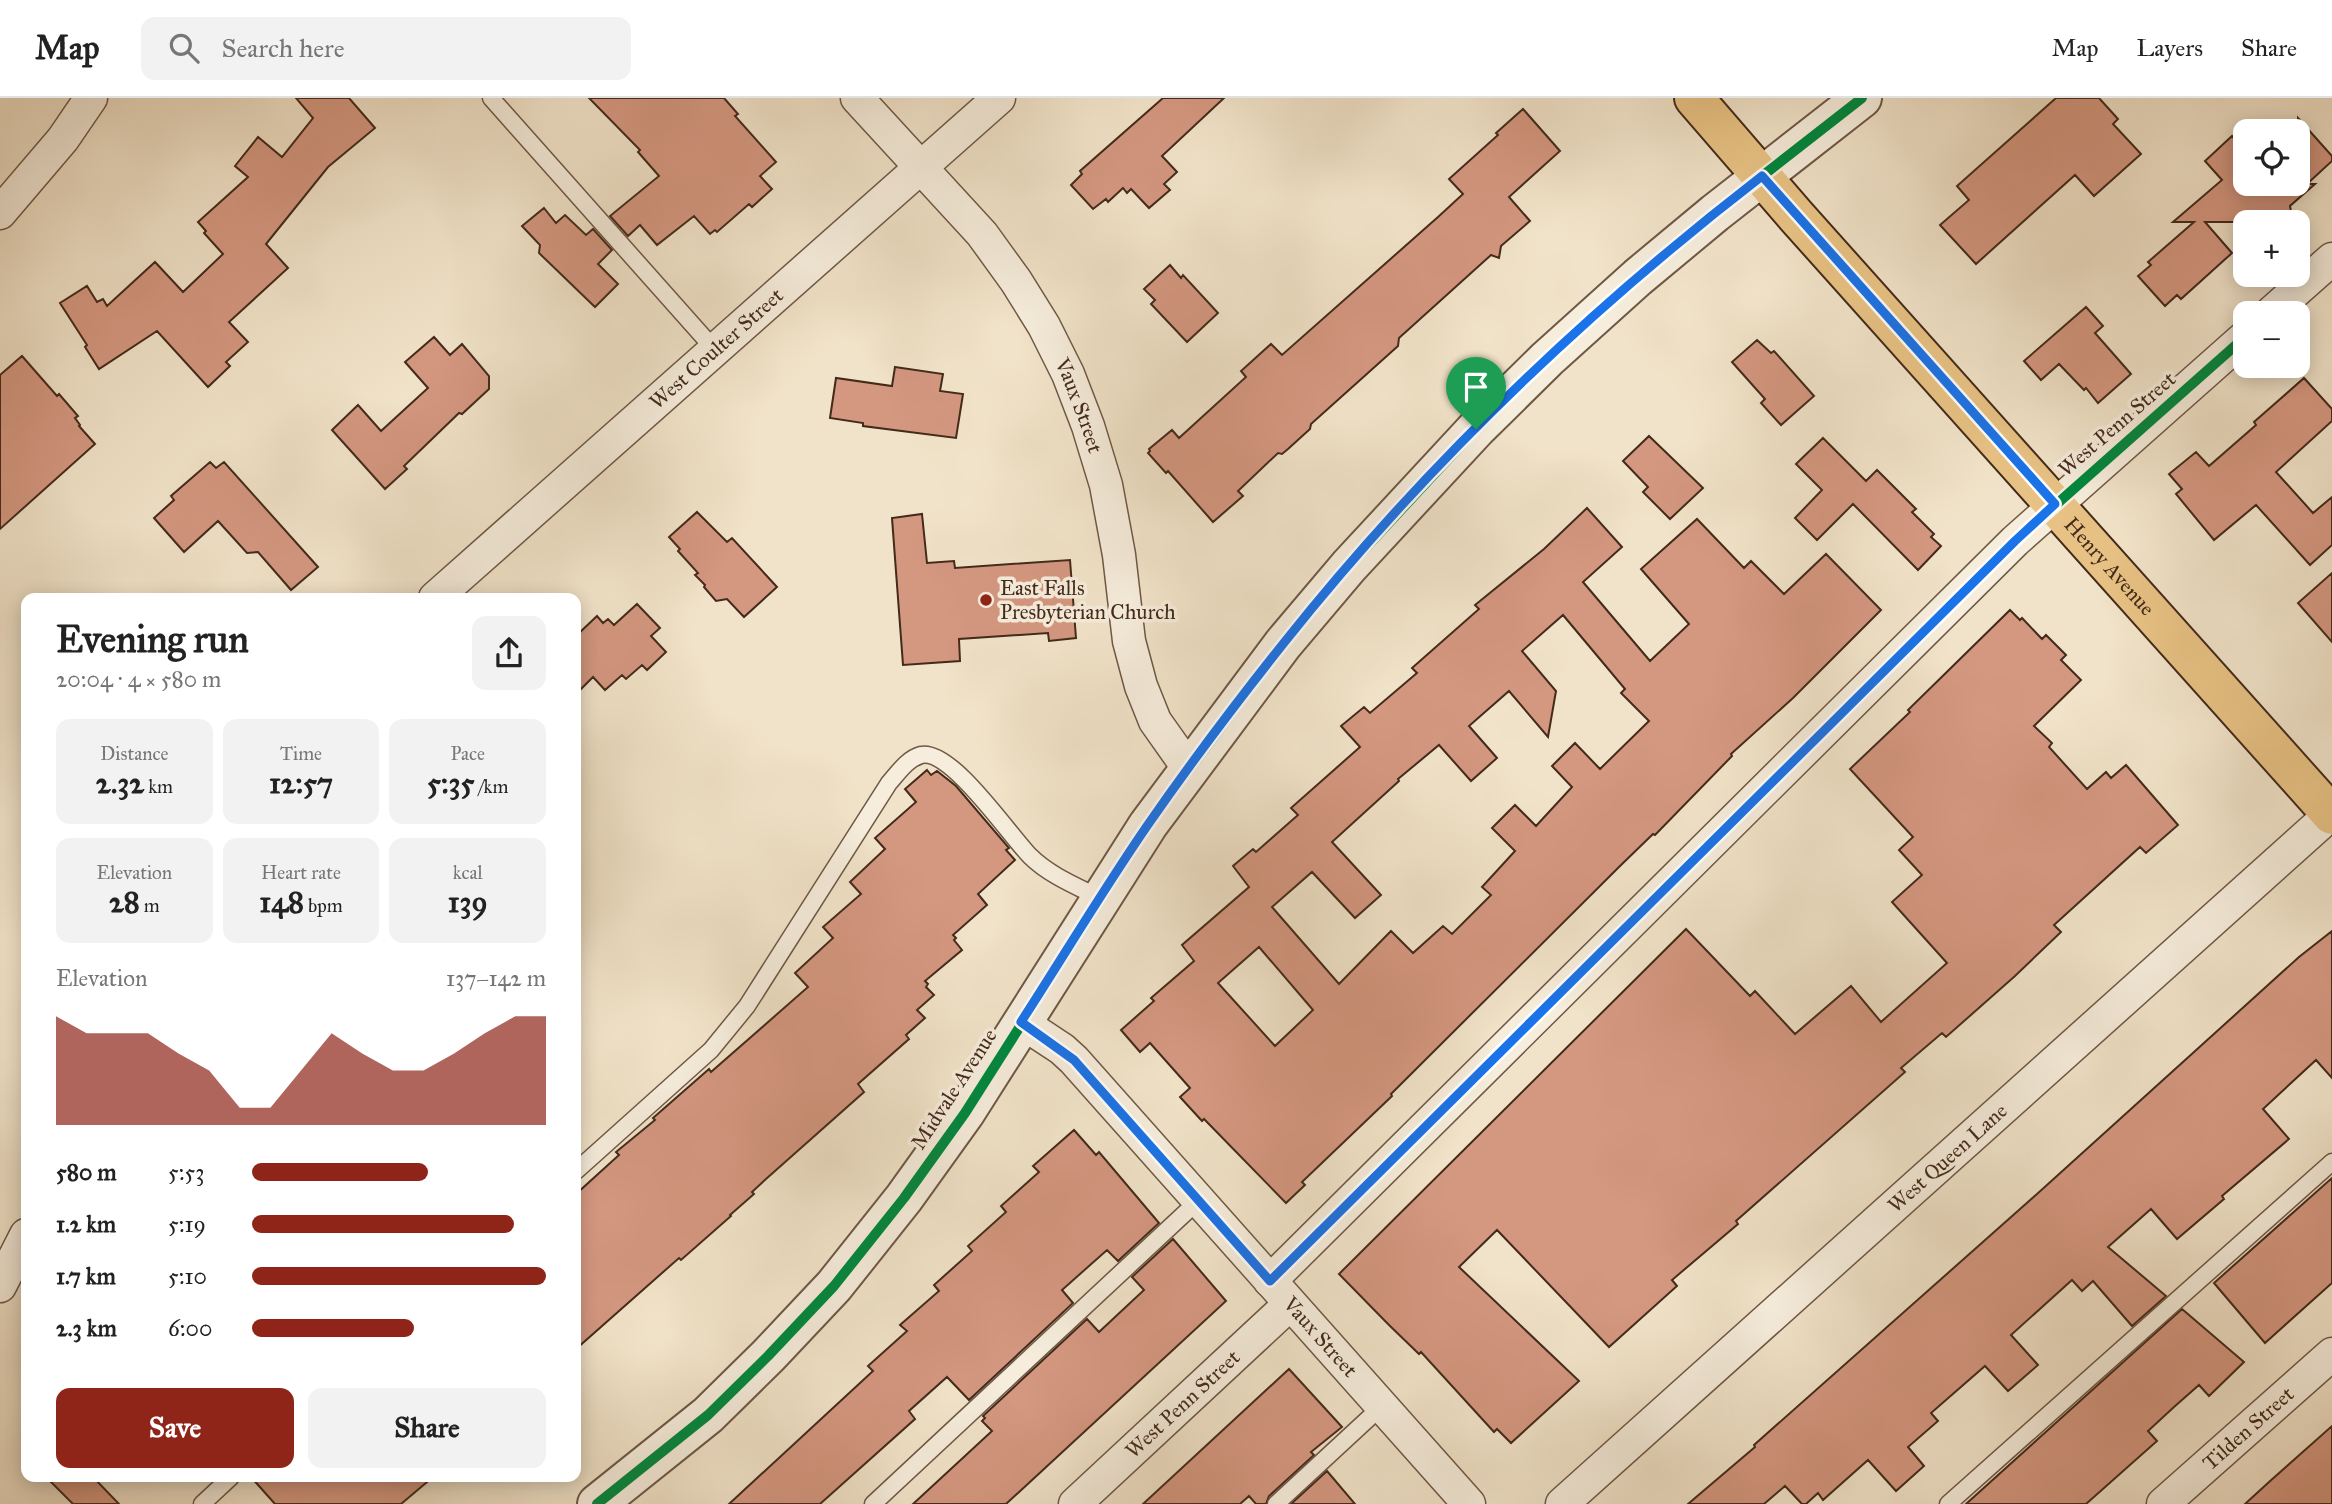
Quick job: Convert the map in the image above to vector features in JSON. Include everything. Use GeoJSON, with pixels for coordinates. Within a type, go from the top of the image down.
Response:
{"type":"FeatureCollection","features":[{"type":"Feature","properties":{"kind":"main road","name":"Henry Avenue"},"geometry":{"type":"LineString","coordinates":[[1694,98],[2332,814]]}},
{"type":"Feature","properties":{"kind":"street"},"geometry":{"type":"LineString","coordinates":[[0,213],[64,139],[91,98]]}},
{"type":"Feature","properties":{"kind":"street","name":"Vaux Street"},"geometry":{"type":"LineString","coordinates":[[858,98],[982,234],[1044,326],[1068,374],[1106,485],[1119,555],[1129,641],[1138,675],[1155,721],[1189,769]]}},
{"type":"Feature","properties":{"kind":"street","name":"West Coulter Street"},"geometry":{"type":"LineString","coordinates":[[441,593],[999,98]]}},
{"type":"Feature","properties":{"kind":"street","name":"Midvale Avenue"},"geometry":{"type":"LineString","coordinates":[[597,1504],[708,1415],[834,1286],[904,1198],[965,1113],[1148,825],[1283,644],[1340,576],[1476,429],[1547,359],[1638,277],[1862,98]]}},
{"type":"Feature","properties":{"kind":"street"},"geometry":{"type":"LineString","coordinates":[[2285,301],[2332,259]]}},
{"type":"Feature","properties":{"kind":"street","name":"West Penn Street"},"geometry":{"type":"LineString","coordinates":[[1075,1504],[2015,541],[2233,348]]}},
{"type":"Feature","properties":{"kind":"street","name":"West Queen Lane"},"geometry":{"type":"LineString","coordinates":[[1562,1504],[2332,814]]}},
{"type":"Feature","properties":{"kind":"street","name":"Vaux Street"},"geometry":{"type":"LineString","coordinates":[[1021,1022],[1074,1060],[1469,1504]]}},
{"type":"Feature","properties":{"kind":"street"},"geometry":{"type":"LineString","coordinates":[[0,1286],[21,1245]]}},
{"type":"Feature","properties":{"kind":"street","name":"Tilden Street"},"geometry":{"type":"LineString","coordinates":[[2163,1504],[2332,1354]]}},
{"type":"Feature","properties":{"kind":"lane"},"geometry":{"type":"LineString","coordinates":[[491,98],[715,350]]}},
{"type":"Feature","properties":{"kind":"lane"},"geometry":{"type":"LineString","coordinates":[[581,1167],[711,1050],[747,1006],[889,783],[906,763],[923,754],[939,758],[958,772],[1031,857],[1047,871],[1100,898]]}},
{"type":"Feature","properties":{"kind":"lane"},"geometry":{"type":"LineString","coordinates":[[1948,1504],[2332,1162]]}},
{"type":"Feature","properties":{"kind":"lane"},"geometry":{"type":"LineString","coordinates":[[873,1504],[1198,1201]]}},
{"type":"Feature","properties":{"kind":"lane"},"geometry":{"type":"LineString","coordinates":[[1276,1504],[1382,1406]]}},
{"type":"Feature","properties":{"kind":"lane"},"geometry":{"type":"LineString","coordinates":[[202,1504],[226,1482]]}},
{"type":"Feature","properties":{"kind":"building"},"geometry":{"type":"Polygon","coordinates":[[[296,98],[349,98],[375,128],[328,167],[266,244],[288,268],[229,322],[248,342],[226,362],[230,366],[208,387],[157,331],[99,369],[60,303],[87,286],[97,302],[103,299],[107,306],[155,262],[183,292],[223,254],[198,222],[248,177],[235,166],[258,137],[282,157],[313,118],[296,98]]]}},
{"type":"Feature","properties":{"kind":"building"},"geometry":{"type":"Polygon","coordinates":[[[589,98],[724,98],[738,114],[735,116],[776,162],[760,176],[772,189],[752,207],[749,204],[717,232],[715,230],[710,234],[694,216],[657,245],[640,225],[628,236],[610,216],[659,176],[638,152],[640,150],[589,98]]]}},
{"type":"Feature","properties":{"kind":"building"},"geometry":{"type":"Polygon","coordinates":[[[1163,98],[1224,98],[1162,156],[1177,172],[1164,184],[1170,190],[1149,208],[1131,189],[1127,193],[1123,188],[1108,202],[1106,199],[1093,209],[1071,185],[1082,174],[1080,171],[1163,98]]]}},
{"type":"Feature","properties":{"kind":"building"},"geometry":{"type":"Polygon","coordinates":[[[2056,98],[2099,98],[2118,119],[2113,124],[2141,154],[2094,196],[2075,175],[1976,264],[1940,225],[1969,200],[1957,186],[2056,98]]]}},
{"type":"Feature","properties":{"kind":"building"},"geometry":{"type":"Polygon","coordinates":[[[1523,109],[1560,151],[1509,197],[1530,221],[1501,246],[1499,258],[1491,255],[1399,338],[1398,346],[1311,424],[1310,429],[1288,449],[1282,454],[1278,453],[1238,491],[1243,496],[1213,522],[1168,471],[1166,473],[1148,453],[1149,449],[1172,430],[1179,438],[1246,377],[1241,371],[1271,344],[1282,355],[1438,217],[1463,194],[1449,179],[1523,109]]]}},
{"type":"Feature","properties":{"kind":"building"},"geometry":{"type":"Polygon","coordinates":[[[2310,131],[2332,156],[2332,161],[2310,181],[2310,131]]]}},
{"type":"Feature","properties":{"kind":"building"},"geometry":{"type":"Polygon","coordinates":[[[2232,136],[2233,196],[2301,196],[2290,206],[2291,210],[2233,210],[2233,222],[2205,222],[2232,253],[2181,299],[2177,295],[2165,306],[2138,276],[2151,265],[2148,262],[2194,222],[2173,222],[2222,180],[2205,161],[2232,136]]]}},
{"type":"Feature","properties":{"kind":"building"},"geometry":{"type":"Polygon","coordinates":[[[544,208],[556,223],[565,215],[586,235],[593,229],[612,250],[598,264],[618,284],[595,307],[539,253],[540,245],[522,226],[544,208]]]}},
{"type":"Feature","properties":{"kind":"building"},"geometry":{"type":"Polygon","coordinates":[[[1170,265],[1181,278],[1183,275],[1218,313],[1187,342],[1151,304],[1155,300],[1144,289],[1170,265]]]}},
{"type":"Feature","properties":{"kind":"building"},"geometry":{"type":"Polygon","coordinates":[[[2086,307],[2103,326],[2095,333],[2131,374],[2098,403],[2086,388],[2084,390],[2059,364],[2041,380],[2024,361],[2086,307]]]}},
{"type":"Feature","properties":{"kind":"building"},"geometry":{"type":"Polygon","coordinates":[[[434,337],[450,355],[462,344],[489,376],[489,389],[462,414],[459,413],[404,466],[407,469],[385,489],[332,430],[358,405],[381,431],[428,388],[405,362],[434,337]]]}},
{"type":"Feature","properties":{"kind":"building"},"geometry":{"type":"Polygon","coordinates":[[[1757,340],[1771,353],[1774,351],[1814,396],[1781,425],[1761,403],[1765,399],[1732,362],[1757,340]]]}},
{"type":"Feature","properties":{"kind":"building"},"geometry":{"type":"Polygon","coordinates":[[[22,356],[78,416],[75,418],[79,426],[95,444],[0,529],[0,375],[22,356]]]}},
{"type":"Feature","properties":{"kind":"building"},"geometry":{"type":"Polygon","coordinates":[[[895,367],[943,374],[940,391],[963,394],[956,438],[863,426],[863,423],[830,418],[836,378],[892,386],[895,367]]]}},
{"type":"Feature","properties":{"kind":"building"},"geometry":{"type":"Polygon","coordinates":[[[2304,378],[2332,409],[2332,421],[2276,472],[2313,513],[2332,497],[2332,545],[2310,565],[2256,505],[2214,540],[2176,494],[2182,489],[2169,474],[2196,452],[2209,466],[2256,425],[2254,422],[2304,378]]]}},
{"type":"Feature","properties":{"kind":"building"},"geometry":{"type":"Polygon","coordinates":[[[1649,436],[1703,488],[1670,519],[1643,492],[1648,487],[1623,461],[1649,436]]]}},
{"type":"Feature","properties":{"kind":"building"},"geometry":{"type":"Polygon","coordinates":[[[1823,438],[1866,481],[1877,470],[1916,509],[1912,512],[1934,534],[1931,537],[1941,546],[1918,570],[1853,504],[1817,540],[1795,518],[1822,490],[1796,464],[1823,438]]]}},
{"type":"Feature","properties":{"kind":"building"},"geometry":{"type":"Polygon","coordinates":[[[210,462],[216,468],[224,462],[318,567],[291,590],[258,552],[247,553],[218,521],[184,552],[154,518],[174,500],[171,496],[210,462]]]}},
{"type":"Feature","properties":{"kind":"building"},"geometry":{"type":"Polygon","coordinates":[[[1587,508],[1622,547],[1583,582],[1650,661],[1689,624],[1641,569],[1697,519],[1744,568],[1751,561],[1784,594],[1826,554],[1881,610],[1793,698],[1731,754],[1655,835],[1620,866],[1391,1094],[1392,1096],[1302,1182],[1305,1185],[1286,1203],[1180,1097],[1190,1088],[1150,1043],[1140,1052],[1121,1030],[1154,1001],[1151,998],[1194,961],[1182,945],[1249,887],[1233,866],[1253,849],[1256,852],[1298,815],[1291,808],[1360,747],[1341,726],[1364,707],[1370,713],[1417,673],[1412,668],[1479,609],[1475,605],[1544,549],[1587,508]],[[1563,615],[1522,651],[1556,691],[1548,737],[1509,691],[1469,726],[1497,758],[1471,781],[1439,745],[1398,779],[1399,781],[1332,842],[1381,895],[1355,918],[1312,872],[1272,907],[1339,984],[1391,931],[1413,953],[1443,926],[1452,934],[1491,895],[1482,887],[1515,851],[1492,828],[1515,805],[1536,826],[1572,787],[1552,766],[1575,743],[1600,769],[1649,721],[1621,693],[1625,689],[1563,615]],[[1259,947],[1218,983],[1275,1046],[1313,1010],[1259,947]]]}},
{"type":"Feature","properties":{"kind":"building"},"geometry":{"type":"Polygon","coordinates":[[[697,512],[727,542],[732,538],[777,587],[744,617],[727,599],[716,601],[669,537],[697,512]]]}},
{"type":"Feature","properties":{"kind":"building","name":"East Falls Presbyterian Church"},"geometry":{"type":"Polygon","coordinates":[[[922,514],[927,563],[954,561],[955,568],[1070,560],[1076,638],[1049,641],[1048,633],[959,639],[960,661],[903,665],[892,518],[922,514]]]}},
{"type":"Feature","properties":{"kind":"building"},"geometry":{"type":"Polygon","coordinates":[[[2332,573],[2332,642],[2298,603],[2332,573]]]}},
{"type":"Feature","properties":{"kind":"building"},"geometry":{"type":"Polygon","coordinates":[[[637,604],[660,628],[651,636],[666,652],[647,670],[642,665],[626,679],[622,675],[605,690],[593,677],[581,689],[581,631],[597,616],[603,623],[608,619],[614,625],[637,604]]]}},
{"type":"Feature","properties":{"kind":"building"},"geometry":{"type":"Polygon","coordinates":[[[2010,610],[2020,620],[2022,618],[2042,639],[2046,635],[2066,655],[2061,660],[2081,680],[2034,726],[2052,743],[2049,747],[2087,789],[2106,772],[2111,778],[2126,765],[2178,825],[2146,853],[2140,847],[2054,925],[2061,932],[2015,976],[1946,1037],[1942,1033],[1901,1068],[1905,1072],[1736,1221],[1738,1224],[1672,1280],[1677,1286],[1609,1347],[1497,1230],[1459,1267],[1579,1381],[1511,1443],[1497,1429],[1494,1432],[1421,1352],[1419,1354],[1339,1274],[1686,929],[1750,996],[1755,991],[1795,1034],[1851,986],[1881,1022],[1947,963],[1892,902],[1922,875],[1899,850],[1913,837],[1850,769],[2010,610]]]}},
{"type":"Feature","properties":{"kind":"building"},"geometry":{"type":"Polygon","coordinates":[[[927,770],[931,775],[937,771],[956,786],[1009,848],[1006,850],[1015,860],[978,894],[987,905],[953,935],[962,950],[925,981],[928,984],[926,987],[934,995],[917,1010],[925,1018],[906,1035],[909,1039],[858,1084],[864,1092],[752,1192],[754,1194],[731,1216],[581,1345],[581,1189],[619,1155],[616,1152],[655,1120],[653,1118],[709,1069],[711,1072],[808,987],[795,973],[833,938],[823,927],[861,894],[850,882],[885,849],[875,838],[916,802],[905,789],[927,770]]]}},
{"type":"Feature","properties":{"kind":"building"},"geometry":{"type":"Polygon","coordinates":[[[2332,931],[2332,1078],[2316,1060],[2263,1109],[2289,1139],[2222,1196],[2224,1199],[2177,1239],[2151,1209],[2108,1247],[2166,1296],[2132,1326],[2093,1281],[2082,1291],[2072,1280],[2011,1335],[2038,1365],[2008,1391],[1985,1366],[1931,1413],[1938,1421],[1908,1447],[1924,1466],[1896,1491],[1868,1460],[1823,1500],[1818,1493],[1806,1504],[1802,1504],[1785,1486],[1764,1504],[1688,1504],[1755,1447],[1754,1445],[2299,957],[2332,931]]]}},
{"type":"Feature","properties":{"kind":"building"},"geometry":{"type":"Polygon","coordinates":[[[1074,1130],[1096,1155],[1099,1152],[1159,1223],[1118,1261],[1107,1250],[1062,1290],[1073,1303],[969,1400],[947,1377],[909,1411],[915,1419],[820,1504],[729,1504],[873,1371],[868,1366],[907,1331],[900,1325],[939,1291],[934,1285],[972,1251],[968,1246],[1006,1212],[1001,1206],[1039,1172],[1033,1166],[1074,1130]]]}},
{"type":"Feature","properties":{"kind":"building"},"geometry":{"type":"Polygon","coordinates":[[[2332,1178],[2332,1283],[2265,1343],[2214,1283],[2332,1178]]]}},
{"type":"Feature","properties":{"kind":"building"},"geometry":{"type":"Polygon","coordinates":[[[1173,1239],[1226,1301],[1006,1504],[913,1504],[992,1431],[982,1421],[985,1418],[983,1416],[1087,1319],[1099,1332],[1144,1290],[1132,1277],[1173,1239]]]}},
{"type":"Feature","properties":{"kind":"building"},"geometry":{"type":"Polygon","coordinates":[[[2182,1309],[2244,1362],[2209,1396],[2199,1385],[2148,1431],[2157,1441],[2086,1504],[1966,1504],[2182,1309]]]}},
{"type":"Feature","properties":{"kind":"building"},"geometry":{"type":"Polygon","coordinates":[[[1289,1369],[1342,1427],[1311,1452],[1314,1455],[1269,1496],[1266,1504],[1256,1504],[1249,1496],[1240,1504],[1143,1504],[1289,1369]]]}},
{"type":"Feature","properties":{"kind":"building"},"geometry":{"type":"Polygon","coordinates":[[[2332,1426],[2332,1504],[2245,1504],[2269,1482],[2332,1426]]]}},
{"type":"Feature","properties":{"kind":"building"},"geometry":{"type":"Polygon","coordinates":[[[1327,1471],[1355,1504],[1291,1504],[1327,1471]]]}},
{"type":"Feature","properties":{"kind":"building"},"geometry":{"type":"Polygon","coordinates":[[[51,1482],[98,1482],[119,1504],[73,1504],[51,1482]]]}},
{"type":"Feature","properties":{"kind":"building"},"geometry":{"type":"Polygon","coordinates":[[[255,1482],[427,1482],[401,1504],[275,1504],[255,1482]]]}},
{"type":"Feature","properties":{"kind":"cycle path"},"geometry":{"type":"LineString","coordinates":[[597,1504],[708,1415],[834,1286],[904,1198],[965,1113],[1148,825],[1283,644],[1349,566],[1476,429],[1547,359],[1638,277],[1715,213],[1862,98]]}},
{"type":"Feature","properties":{"kind":"cycle path"},"geometry":{"type":"LineString","coordinates":[[1270,1281],[2015,541],[2233,348]]}},
{"type":"Feature","properties":{"kind":"place","name":"East Falls Presbyterian Church"},"geometry":{"type":"Point","coordinates":[986,600]}},
{"type":"Feature","properties":{"kind":"route"},"geometry":{"type":"LineString","coordinates":[[1762,176],[2055,504],[1270,1281],[1074,1060],[1021,1022],[1148,825],[1283,644],[1349,566],[1476,429],[1547,359],[1638,277],[1762,176]]}}]}
